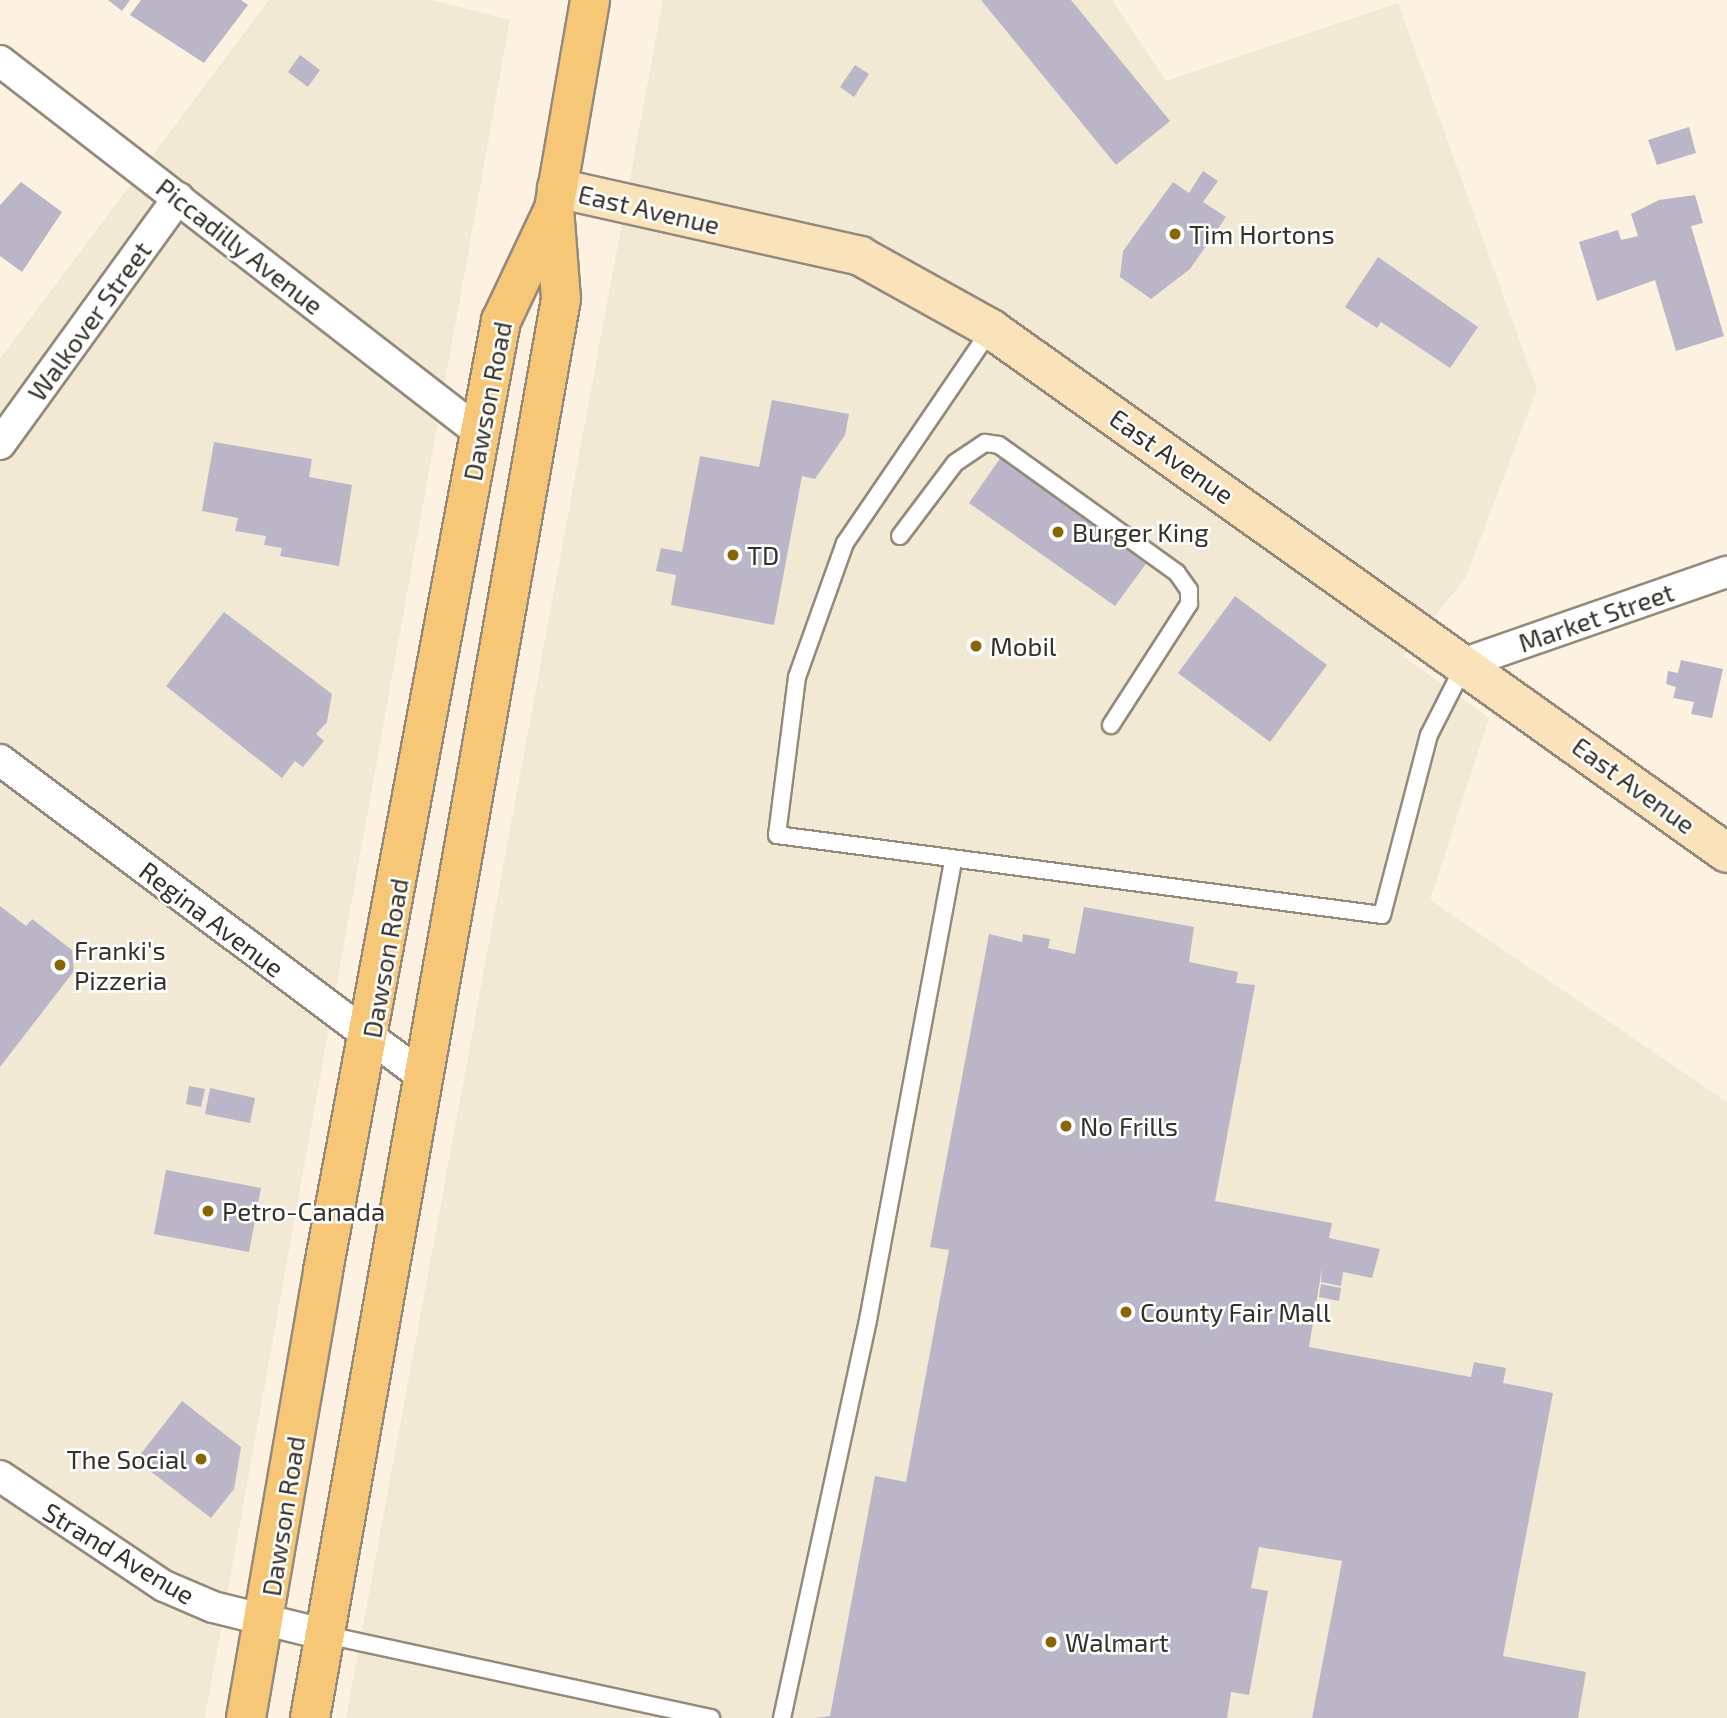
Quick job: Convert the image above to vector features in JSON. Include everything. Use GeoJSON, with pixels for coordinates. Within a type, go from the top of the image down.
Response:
{"type":"FeatureCollection","features":[{"type":"Feature","properties":{"kind":"main road","name":"Dawson Road"},"geometry":{"type":"LineString","coordinates":[[310,1718],[327,1635],[561,299],[556,198],[590,0]]}},
{"type":"Feature","properties":{"kind":"main road","name":"Dawson Road"},"geometry":{"type":"LineString","coordinates":[[246,1718],[266,1620],[323,1271],[371,1038],[501,321],[556,198]]}},
{"type":"Feature","properties":{"kind":"street","name":"Piccadilly Avenue"},"geometry":{"type":"LineString","coordinates":[[0,61],[479,432]]}},
{"type":"Feature","properties":{"kind":"street","name":"Walkover Street"},"geometry":{"type":"LineString","coordinates":[[0,444],[178,198]]}},
{"type":"Feature","properties":{"kind":"street","name":"East Avenue"},"geometry":{"type":"LineString","coordinates":[[556,198],[860,256],[991,329],[1465,663],[1727,853]]}},
{"type":"Feature","properties":{"kind":"street","name":"Market Street"},"geometry":{"type":"LineString","coordinates":[[1465,663],[1727,572]]}},
{"type":"Feature","properties":{"kind":"street","name":"Regina Avenue"},"geometry":{"type":"LineString","coordinates":[[0,760],[425,1078]]}},
{"type":"Feature","properties":{"kind":"street","name":"Strand Avenue"},"geometry":{"type":"LineString","coordinates":[[0,1476],[164,1586],[266,1620],[327,1635]]}},
{"type":"Feature","properties":{"kind":"lane"},"geometry":{"type":"LineString","coordinates":[[991,329],[845,542],[797,677],[777,835],[1382,915],[1429,735],[1465,663]]}},
{"type":"Feature","properties":{"kind":"lane"},"geometry":{"type":"LineString","coordinates":[[900,536],[955,463],[985,443],[999,445],[1177,573],[1189,590],[1189,604],[1111,725]]}},
{"type":"Feature","properties":{"kind":"lane"},"geometry":{"type":"LineString","coordinates":[[782,1718],[868,1320],[953,860]]}},
{"type":"Feature","properties":{"kind":"lane"},"geometry":{"type":"LineString","coordinates":[[327,1635],[711,1718]]}},
{"type":"Feature","properties":{"kind":"shaded area"},"geometry":{"type":"Polygon","coordinates":[[[269,0],[431,0],[510,20],[205,1718],[0,1718],[0,359],[269,0]]]}},
{"type":"Feature","properties":{"kind":"shaded area"},"geometry":{"type":"Polygon","coordinates":[[[663,0],[1112,0],[1166,81],[1398,3],[1537,389],[1466,577],[1403,656],[1489,718],[1430,900],[1727,1102],[1727,1718],[346,1718],[663,0]]]}},
{"type":"Feature","properties":{"kind":"building"},"geometry":{"type":"Polygon","coordinates":[[[108,0],[130,0],[122,11],[108,0]]]}},
{"type":"Feature","properties":{"kind":"building"},"geometry":{"type":"Polygon","coordinates":[[[141,0],[241,0],[248,5],[204,63],[130,15],[141,0]]]}},
{"type":"Feature","properties":{"kind":"building"},"geometry":{"type":"Polygon","coordinates":[[[981,0],[1071,0],[1170,121],[1116,165],[981,0]]]}},
{"type":"Feature","properties":{"kind":"building"},"geometry":{"type":"Polygon","coordinates":[[[300,55],[320,70],[308,87],[288,72],[300,55]]]}},
{"type":"Feature","properties":{"kind":"building"},"geometry":{"type":"Polygon","coordinates":[[[855,65],[869,74],[854,97],[840,87],[855,65]]]}},
{"type":"Feature","properties":{"kind":"building"},"geometry":{"type":"Polygon","coordinates":[[[1689,127],[1696,153],[1657,165],[1648,140],[1689,127]]]}},
{"type":"Feature","properties":{"kind":"building","name":"Tim Hortons"},"geometry":{"type":"Polygon","coordinates":[[[1203,171],[1218,181],[1203,202],[1226,217],[1190,269],[1151,299],[1120,277],[1123,251],[1173,182],[1189,193],[1203,171]]]}},
{"type":"Feature","properties":{"kind":"building"},"geometry":{"type":"Polygon","coordinates":[[[21,182],[62,212],[22,272],[0,256],[0,205],[21,182]]]}},
{"type":"Feature","properties":{"kind":"building"},"geometry":{"type":"Polygon","coordinates":[[[1695,195],[1703,223],[1691,226],[1724,336],[1676,351],[1655,280],[1597,301],[1579,242],[1618,230],[1621,240],[1638,236],[1631,214],[1659,200],[1695,195]]]}},
{"type":"Feature","properties":{"kind":"building"},"geometry":{"type":"Polygon","coordinates":[[[1378,257],[1478,327],[1450,368],[1381,322],[1377,328],[1345,307],[1378,257]]]}},
{"type":"Feature","properties":{"kind":"building"},"geometry":{"type":"Polygon","coordinates":[[[772,400],[849,414],[845,435],[815,479],[802,476],[774,625],[671,605],[676,575],[656,571],[661,548],[682,552],[700,456],[759,467],[772,400]]]}},
{"type":"Feature","properties":{"kind":"building"},"geometry":{"type":"Polygon","coordinates":[[[214,442],[312,459],[309,477],[352,485],[339,566],[280,556],[282,548],[264,545],[266,536],[235,531],[238,518],[202,511],[214,442]]]}},
{"type":"Feature","properties":{"kind":"building","name":"Burger King"},"geometry":{"type":"Polygon","coordinates":[[[1001,457],[1148,561],[1115,606],[969,503],[1001,457]]]}},
{"type":"Feature","properties":{"kind":"building"},"geometry":{"type":"Polygon","coordinates":[[[1235,596],[1327,665],[1270,742],[1178,673],[1235,596]]]}},
{"type":"Feature","properties":{"kind":"building"},"geometry":{"type":"Polygon","coordinates":[[[224,612],[332,694],[327,722],[316,734],[324,741],[303,767],[295,761],[282,778],[166,686],[224,612]]]}},
{"type":"Feature","properties":{"kind":"building"},"geometry":{"type":"Polygon","coordinates":[[[1681,660],[1723,669],[1712,718],[1691,714],[1694,702],[1673,698],[1676,687],[1666,684],[1668,671],[1678,673],[1681,660]]]}},
{"type":"Feature","properties":{"kind":"building"},"geometry":{"type":"Polygon","coordinates":[[[0,906],[26,926],[32,919],[72,950],[74,971],[0,1067],[0,906]]]}},
{"type":"Feature","properties":{"kind":"building","name":"County Fair Mall"},"geometry":{"type":"Polygon","coordinates":[[[1084,907],[1194,927],[1189,962],[1238,972],[1236,983],[1255,985],[1215,1201],[1332,1223],[1329,1238],[1380,1249],[1372,1278],[1343,1272],[1341,1286],[1321,1282],[1322,1268],[1309,1347],[1471,1377],[1474,1362],[1506,1368],[1503,1383],[1553,1393],[1503,1656],[1586,1672],[1578,1718],[1312,1718],[1342,1561],[1259,1547],[1251,1588],[1268,1591],[1249,1695],[1231,1692],[1227,1718],[815,1718],[830,1716],[875,1476],[906,1482],[949,1250],[930,1247],[989,934],[1022,942],[1023,934],[1050,939],[1048,948],[1075,954],[1084,907]]]}},
{"type":"Feature","properties":{"kind":"building"},"geometry":{"type":"Polygon","coordinates":[[[189,1086],[205,1089],[201,1107],[186,1104],[189,1086]]]}},
{"type":"Feature","properties":{"kind":"building"},"geometry":{"type":"Polygon","coordinates":[[[210,1088],[255,1098],[250,1123],[205,1114],[210,1088]]]}},
{"type":"Feature","properties":{"kind":"building","name":"Petro-Canada"},"geometry":{"type":"Polygon","coordinates":[[[166,1170],[261,1188],[249,1252],[154,1234],[166,1170]]]}},
{"type":"Feature","properties":{"kind":"building"},"geometry":{"type":"Polygon","coordinates":[[[1321,1284],[1341,1288],[1339,1301],[1319,1297],[1321,1284]]]}},
{"type":"Feature","properties":{"kind":"building"},"geometry":{"type":"Polygon","coordinates":[[[182,1401],[241,1447],[234,1489],[211,1518],[136,1460],[182,1401]]]}},
{"type":"Feature","properties":{"kind":"place","name":"Tim Hortons"},"geometry":{"type":"Point","coordinates":[1175,234]}},
{"type":"Feature","properties":{"kind":"place","name":"Burger King"},"geometry":{"type":"Point","coordinates":[1058,532]}},
{"type":"Feature","properties":{"kind":"place","name":"TD"},"geometry":{"type":"Point","coordinates":[733,555]}},
{"type":"Feature","properties":{"kind":"place","name":"Mobil"},"geometry":{"type":"Point","coordinates":[976,646]}},
{"type":"Feature","properties":{"kind":"place","name":"Franki's Pizzeria"},"geometry":{"type":"Point","coordinates":[60,965]}},
{"type":"Feature","properties":{"kind":"place","name":"No Frills"},"geometry":{"type":"Point","coordinates":[1066,1126]}},
{"type":"Feature","properties":{"kind":"place","name":"Petro-Canada"},"geometry":{"type":"Point","coordinates":[208,1211]}},
{"type":"Feature","properties":{"kind":"place","name":"County Fair Mall"},"geometry":{"type":"Point","coordinates":[1126,1312]}},
{"type":"Feature","properties":{"kind":"place","name":"The Social"},"geometry":{"type":"Point","coordinates":[201,1459]}},
{"type":"Feature","properties":{"kind":"place","name":"Walmart"},"geometry":{"type":"Point","coordinates":[1051,1642]}}]}
